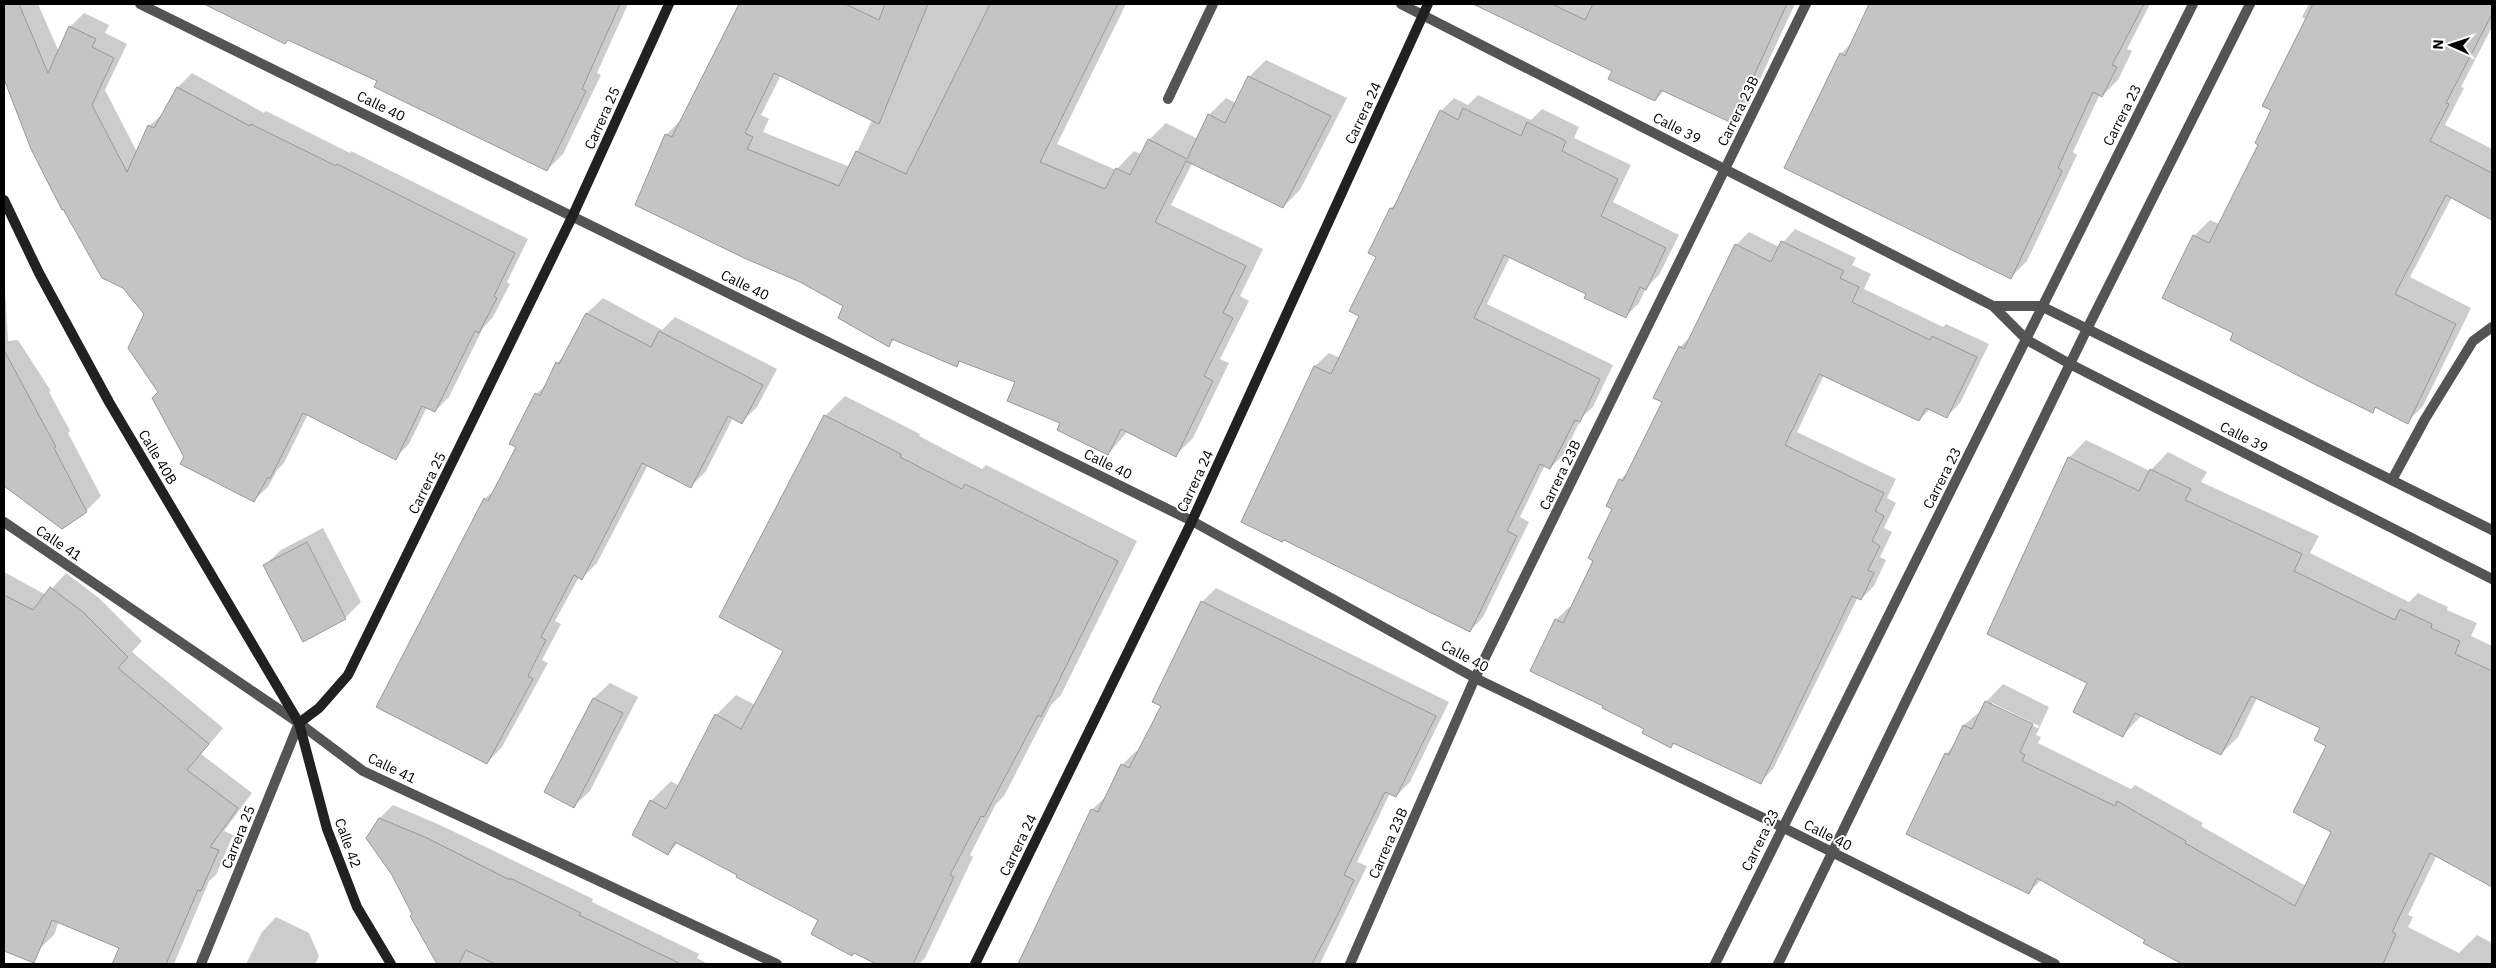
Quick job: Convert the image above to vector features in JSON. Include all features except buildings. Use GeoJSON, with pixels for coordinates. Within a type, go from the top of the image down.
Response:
{"type":"FeatureCollection","features":[{"type":"Feature","properties":{"kind":"street","name":"Calle 40"},"geometry":{"type":"LineString","coordinates":[[140,4],[573,215],[1192,521],[1476,678],[1782,826],[1833,854],[2056,964]]}},
{"type":"Feature","properties":{"kind":"street","name":"Carrera 25"},"geometry":{"type":"LineString","coordinates":[[201,964],[299,722],[319,708],[348,675],[573,215],[668,4]]}},
{"type":"Feature","properties":{"kind":"street"},"geometry":{"type":"LineString","coordinates":[[1168,99],[1213,4]]}},
{"type":"Feature","properties":{"kind":"street","name":"Calle 39"},"geometry":{"type":"LineString","coordinates":[[1401,4],[1726,168],[1993,306],[2027,340],[2070,364],[2492,579]]}},
{"type":"Feature","properties":{"kind":"street","name":"Carrera 24"},"geometry":{"type":"LineString","coordinates":[[975,964],[1192,521],[1428,4]]}},
{"type":"Feature","properties":{"kind":"street","name":"Carrera 23B"},"geometry":{"type":"LineString","coordinates":[[1350,964],[1476,678],[1806,4]]}},
{"type":"Feature","properties":{"kind":"street","name":"Carrera 23"},"geometry":{"type":"LineString","coordinates":[[1715,964],[1782,826],[2027,340],[2042,306],[2193,4]]}},
{"type":"Feature","properties":{"kind":"street"},"geometry":{"type":"LineString","coordinates":[[1778,964],[2087,329],[2250,4]]}},
{"type":"Feature","properties":{"kind":"street","name":"Calle 40B"},"geometry":{"type":"LineString","coordinates":[[4,200],[39,273],[109,402],[299,722]]}},
{"type":"Feature","properties":{"kind":"street","name":"Calle 39"},"geometry":{"type":"LineString","coordinates":[[1993,306],[2042,306],[2492,530]]}},
{"type":"Feature","properties":{"kind":"street"},"geometry":{"type":"LineString","coordinates":[[2392,480],[2425,419],[2473,341],[2492,328]]}},
{"type":"Feature","properties":{"kind":"street","name":"Calle 41"},"geometry":{"type":"LineString","coordinates":[[4,522],[299,722],[363,771],[777,964]]}},
{"type":"Feature","properties":{"kind":"street","name":"Calle 42"},"geometry":{"type":"LineString","coordinates":[[299,722],[326,829],[357,907],[391,964]]}}]}
